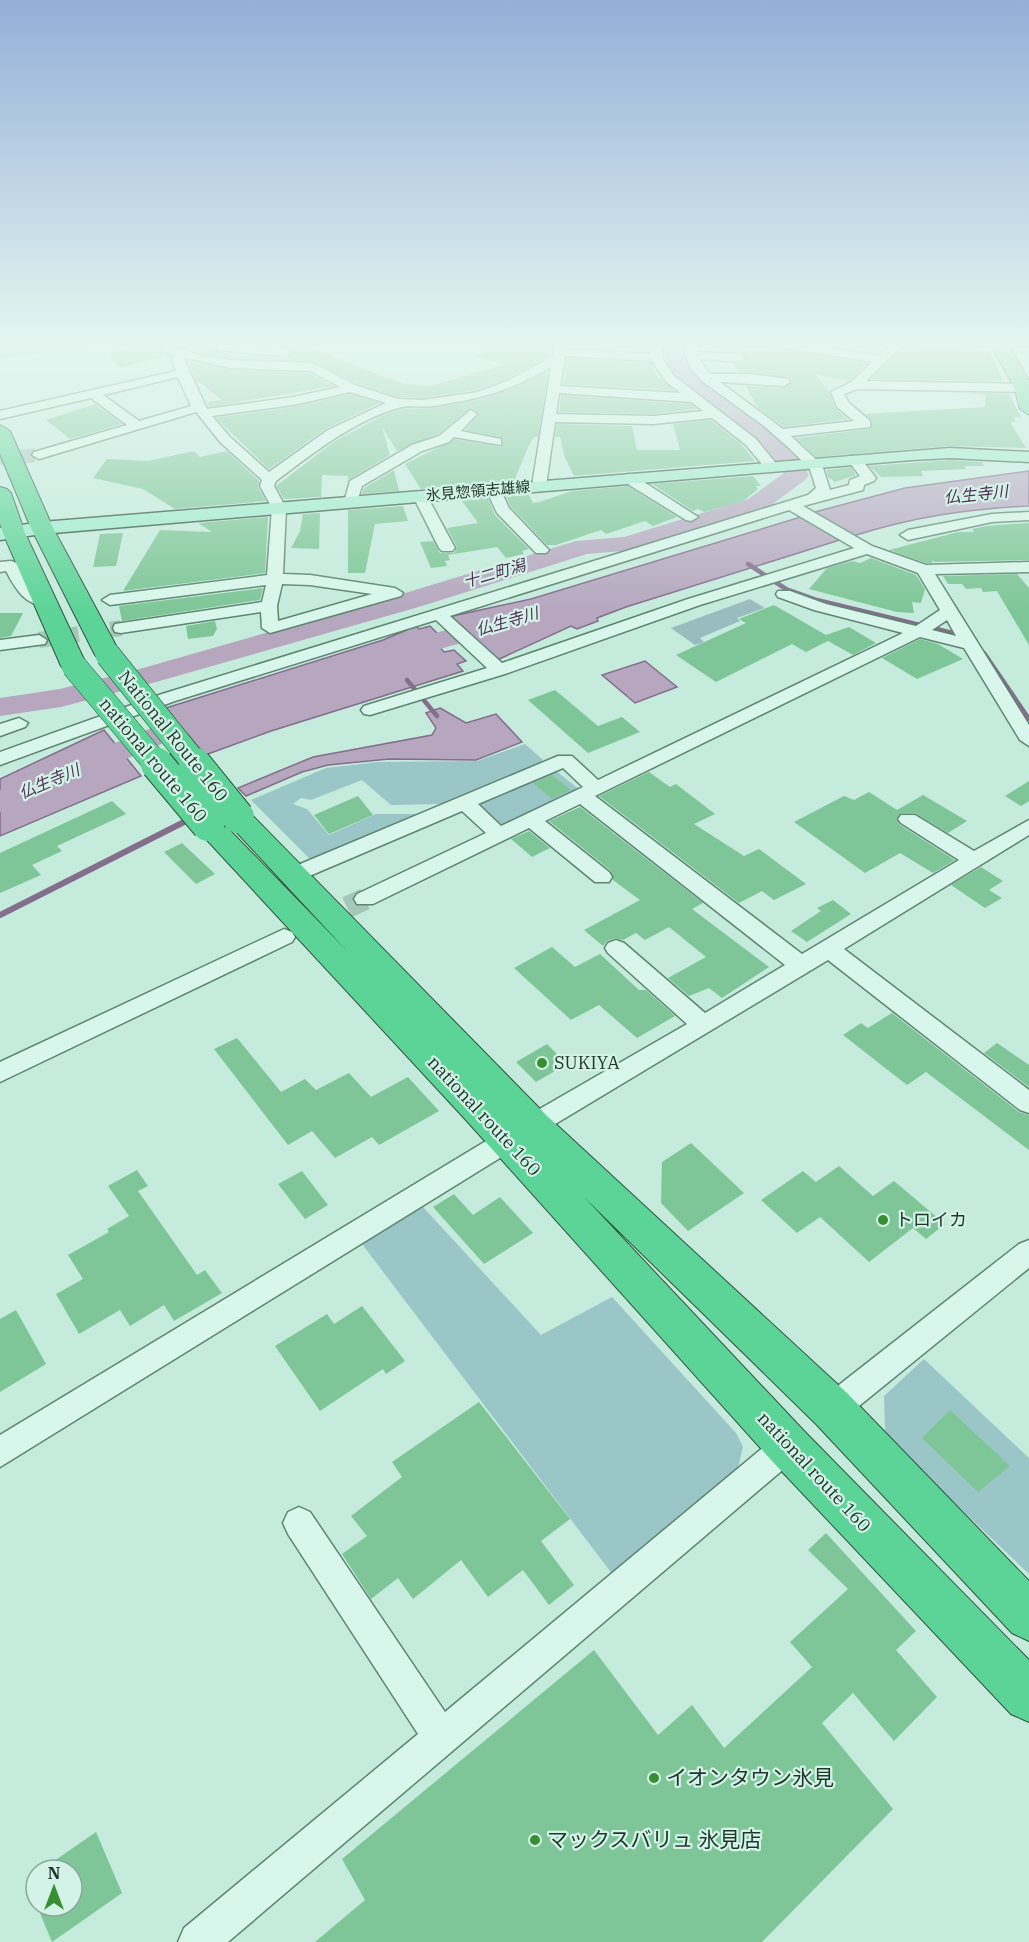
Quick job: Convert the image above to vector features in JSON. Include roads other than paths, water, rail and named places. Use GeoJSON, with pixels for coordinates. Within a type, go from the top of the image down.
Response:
{"type":"FeatureCollection","features":[{"type":"Feature","properties":{"kind":"highway","name":"national route 160"},"geometry":{"type":"LineString","coordinates":[[0,431],[42,528],[108,655]]}},
{"type":"Feature","properties":{"kind":"highway","name":"national route 160"},"geometry":{"type":"LineString","coordinates":[[0,493],[7,534],[45,601],[74,666],[520,1133],[832,1409],[1029,1616]]}},
{"type":"Feature","properties":{"kind":"highway","name":"National Route 160"},"geometry":{"type":"LineString","coordinates":[[108,655],[223,821]]}},
{"type":"Feature","properties":{"kind":"highway","name":"national route 160"},"geometry":{"type":"LineString","coordinates":[[223,821],[293,875],[520,1133],[788,1446],[1029,1696]]}},
{"type":"Feature","properties":{"kind":"main road","name":"氷見惣領志雄線"},"geometry":{"type":"LineString","coordinates":[[7,534],[42,528],[854,459],[950,453],[1029,457]]}},
{"type":"Feature","properties":{"kind":"street"},"geometry":{"type":"LineString","coordinates":[[39,455],[121,431]]}},
{"type":"Feature","properties":{"kind":"street"},"geometry":{"type":"LineString","coordinates":[[215,431],[269,478]]}},
{"type":"Feature","properties":{"kind":"street"},"geometry":{"type":"LineString","coordinates":[[110,600],[275,579],[310,580],[395,593],[270,628],[269,606],[275,579],[279,508],[267,486],[269,478],[338,431]]}},
{"type":"Feature","properties":{"kind":"street"},"geometry":{"type":"LineString","coordinates":[[351,502],[355,484],[417,448],[444,439],[455,431]]}},
{"type":"Feature","properties":{"kind":"street"},"geometry":{"type":"LineString","coordinates":[[539,486],[547,431]]}},
{"type":"Feature","properties":{"kind":"street"},"geometry":{"type":"LineString","coordinates":[[737,431],[773,466]]}},
{"type":"Feature","properties":{"kind":"street"},"geometry":{"type":"LineString","coordinates":[[777,431],[817,468],[823,489],[813,498]]}},
{"type":"Feature","properties":{"kind":"street"},"geometry":{"type":"LineString","coordinates":[[780,433],[802,431]]}},
{"type":"Feature","properties":{"kind":"street"},"geometry":{"type":"LineString","coordinates":[[453,433],[496,442]]}},
{"type":"Feature","properties":{"kind":"street"},"geometry":{"type":"LineString","coordinates":[[0,759],[120,713],[813,498],[858,487],[855,483],[869,478],[854,459]]}},
{"type":"Feature","properties":{"kind":"street"},"geometry":{"type":"LineString","coordinates":[[628,478],[691,518]]}},
{"type":"Feature","properties":{"kind":"street"},"geometry":{"type":"LineString","coordinates":[[493,489],[502,510],[541,550]]}},
{"type":"Feature","properties":{"kind":"street"},"geometry":{"type":"LineString","coordinates":[[420,496],[447,548]]}},
{"type":"Feature","properties":{"kind":"street"},"geometry":{"type":"LineString","coordinates":[[791,505],[862,547],[924,570],[1026,571]]}},
{"type":"Feature","properties":{"kind":"street"},"geometry":{"type":"LineString","coordinates":[[908,535],[943,526],[1029,516]]}},
{"type":"Feature","properties":{"kind":"street"},"geometry":{"type":"LineString","coordinates":[[990,530],[995,522],[1007,517]]}},
{"type":"Feature","properties":{"kind":"street"},"geometry":{"type":"LineString","coordinates":[[370,710],[499,670],[862,547]]}},
{"type":"Feature","properties":{"kind":"street"},"geometry":{"type":"LineString","coordinates":[[0,567],[11,566],[26,593],[45,601]]}},
{"type":"Feature","properties":{"kind":"street"},"geometry":{"type":"LineString","coordinates":[[924,570],[934,621]]}},
{"type":"Feature","properties":{"kind":"street"},"geometry":{"type":"LineString","coordinates":[[784,594],[820,607],[934,621],[968,644]]}},
{"type":"Feature","properties":{"kind":"street"},"geometry":{"type":"LineString","coordinates":[[851,604],[934,621],[968,644],[1026,730]]}},
{"type":"Feature","properties":{"kind":"street"},"geometry":{"type":"LineString","coordinates":[[121,628],[269,606]]}},
{"type":"Feature","properties":{"kind":"street"},"geometry":{"type":"LineString","coordinates":[[439,614],[499,670]]}},
{"type":"Feature","properties":{"kind":"street"},"geometry":{"type":"LineString","coordinates":[[365,899],[934,621]]}},
{"type":"Feature","properties":{"kind":"street"},"geometry":{"type":"LineString","coordinates":[[0,645],[39,640]]}},
{"type":"Feature","properties":{"kind":"street"},"geometry":{"type":"LineString","coordinates":[[0,730],[19,723]]}},
{"type":"Feature","properties":{"kind":"street"},"geometry":{"type":"LineString","coordinates":[[293,875],[565,760],[588,791],[802,966]]}},
{"type":"Feature","properties":{"kind":"street"},"geometry":{"type":"LineString","coordinates":[[466,803],[498,834]]}},
{"type":"Feature","properties":{"kind":"street"},"geometry":{"type":"LineString","coordinates":[[530,819],[602,877]]}},
{"type":"Feature","properties":{"kind":"street"},"geometry":{"type":"LineString","coordinates":[[908,819],[975,861]]}},
{"type":"Feature","properties":{"kind":"street"},"geometry":{"type":"LineString","coordinates":[[0,1452],[520,1133],[802,966],[1029,826]]}},
{"type":"Feature","properties":{"kind":"street"},"geometry":{"type":"LineString","coordinates":[[0,1073],[284,937]]}},
{"type":"Feature","properties":{"kind":"street"},"geometry":{"type":"LineString","coordinates":[[616,948],[704,1024]]}},
{"type":"Feature","properties":{"kind":"street"},"geometry":{"type":"LineString","coordinates":[[829,949],[1029,1103]]}},
{"type":"Feature","properties":{"kind":"street"},"geometry":{"type":"LineString","coordinates":[[832,1409],[1029,1252]]}},
{"type":"Feature","properties":{"kind":"street"},"geometry":{"type":"LineString","coordinates":[[198,1942],[788,1446]]}},
{"type":"Feature","properties":{"kind":"street"},"geometry":{"type":"LineString","coordinates":[[299,1522],[441,1738]]}},
{"type":"Feature","properties":{"kind":"water"},"geometry":{"type":"Polygon","coordinates":[[[1029,471],[1029,506],[940,515],[853,536],[811,513],[905,488],[1029,471]]]}},
{"type":"Feature","properties":{"kind":"water"},"geometry":{"type":"Polygon","coordinates":[[[804,516],[843,539],[626,607],[597,618],[598,621],[577,629],[571,626],[495,661],[448,617],[531,599],[804,516]]]}},
{"type":"Feature","properties":{"kind":"water"},"geometry":{"type":"Polygon","coordinates":[[[416,626],[419,629],[430,626],[441,637],[434,640],[444,652],[454,650],[466,661],[457,664],[463,671],[271,731],[205,755],[166,708],[383,640],[416,626]]]}},
{"type":"Feature","properties":{"kind":"water"},"geometry":{"type":"Polygon","coordinates":[[[645,661],[677,687],[635,703],[602,675],[645,661]]]}},
{"type":"Feature","properties":{"kind":"water"},"geometry":{"type":"Polygon","coordinates":[[[440,708],[466,723],[496,714],[522,742],[476,760],[389,759],[328,765],[302,772],[246,796],[238,788],[313,757],[432,735],[436,728],[426,713],[440,708]]]}},
{"type":"Feature","properties":{"kind":"water"},"geometry":{"type":"Polygon","coordinates":[[[104,730],[141,776],[0,836],[0,779],[104,730]]]}},
{"type":"Feature","properties":{"kind":"waterway","name":"十二町潟"},"geometry":{"type":"LineString","coordinates":[[0,707],[61,698],[146,676],[412,600],[585,546],[626,545],[757,504],[797,475],[788,458],[754,431]]}},
{"type":"Feature","properties":{"kind":"waterway"},"geometry":{"type":"LineString","coordinates":[[748,564],[786,589],[817,600],[961,635]]}},
{"type":"Feature","properties":{"kind":"waterway","name":"仏生寺川"},"geometry":{"type":"LineString","coordinates":[[385,656],[503,622]]}},
{"type":"Feature","properties":{"kind":"waterway"},"geometry":{"type":"LineString","coordinates":[[984,653],[1029,719]]}},
{"type":"Feature","properties":{"kind":"waterway"},"geometry":{"type":"LineString","coordinates":[[407,680],[437,716]]}},
{"type":"Feature","properties":{"kind":"waterway","name":"仏生寺川"},"geometry":{"type":"LineString","coordinates":[[0,802],[203,716]]}},
{"type":"Feature","properties":{"kind":"waterway"},"geometry":{"type":"LineString","coordinates":[[0,915],[190,819]]}},
{"type":"Feature","properties":{"kind":"tunnel"},"geometry":{"type":"LineString","coordinates":[[0,458],[39,455]]}},
{"type":"Feature","properties":{"kind":"tunnel"},"geometry":{"type":"LineString","coordinates":[[39,640],[121,628]]}},
{"type":"Feature","properties":{"kind":"tunnel"},"geometry":{"type":"LineString","coordinates":[[318,921],[365,899]]}},
{"type":"Feature","properties":{"kind":"place","name":"SUKIYA"},"geometry":{"type":"Point","coordinates":[542,1063]}},
{"type":"Feature","properties":{"kind":"place","name":"トロイカ"},"geometry":{"type":"Point","coordinates":[883,1220]}},
{"type":"Feature","properties":{"kind":"place","name":"イオンタウン氷見"},"geometry":{"type":"Point","coordinates":[654,1778]}},
{"type":"Feature","properties":{"kind":"place","name":"マックスバリュ 氷見店"},"geometry":{"type":"Point","coordinates":[535,1840]}}]}
